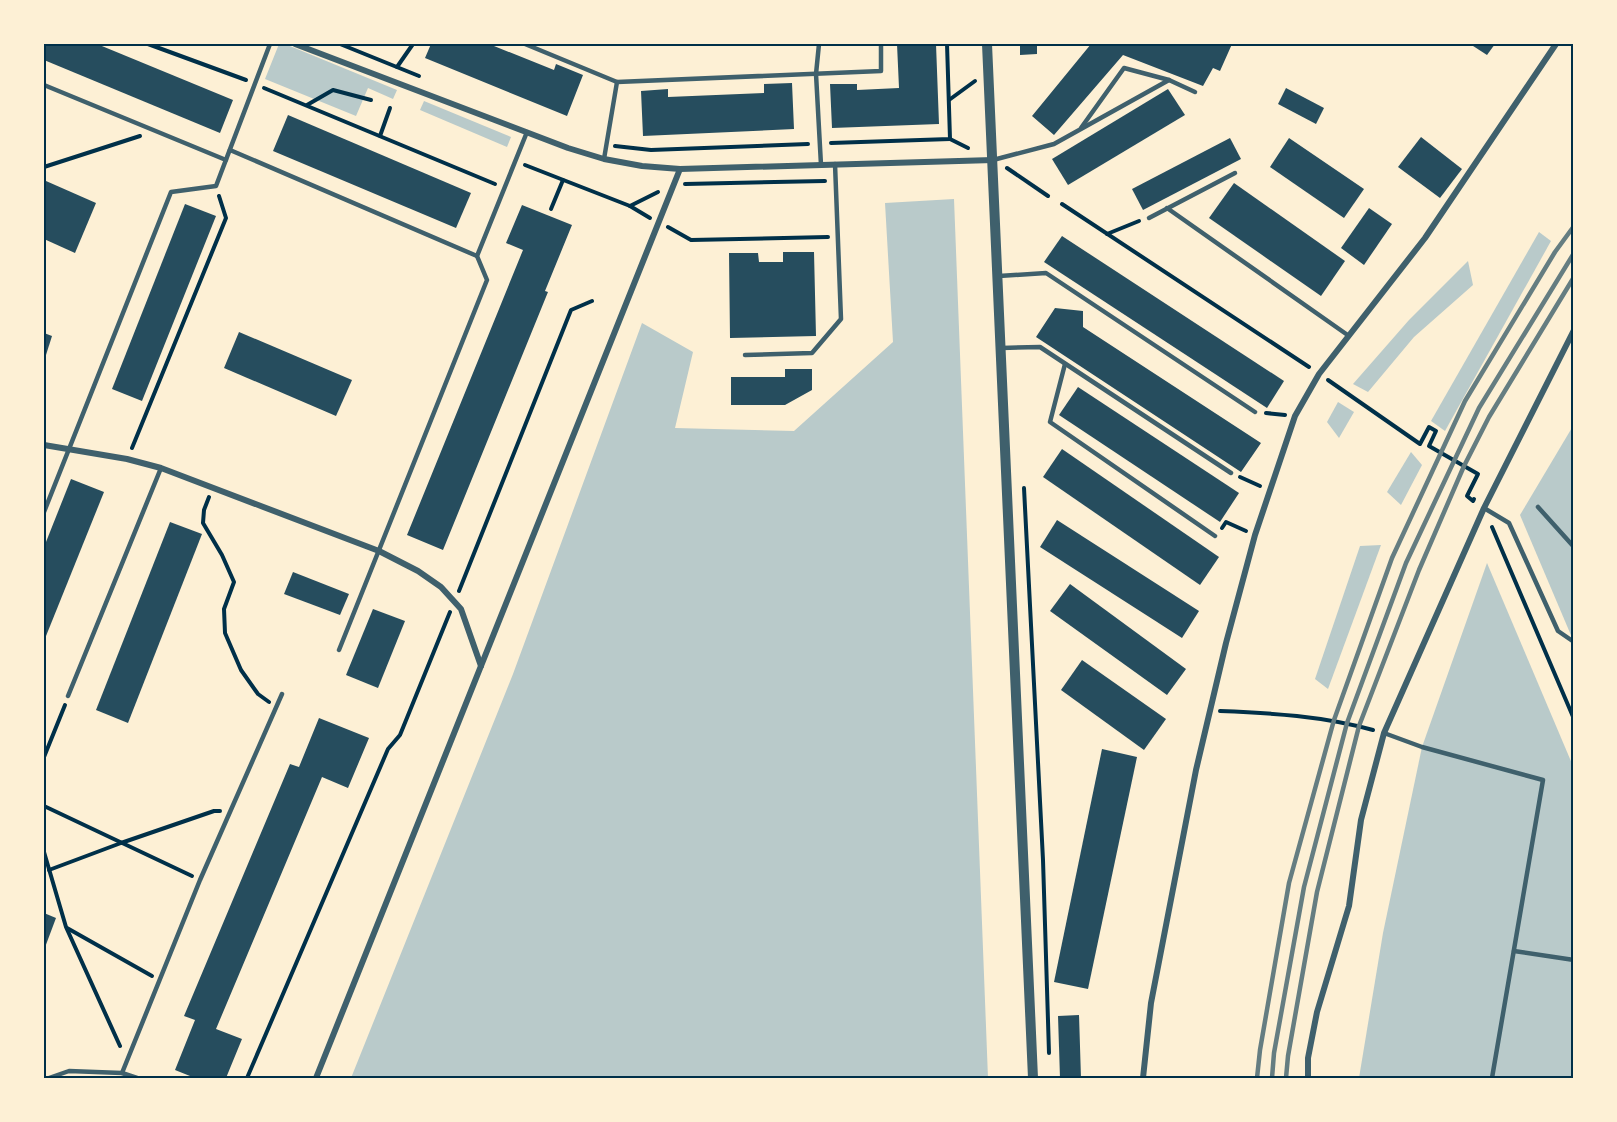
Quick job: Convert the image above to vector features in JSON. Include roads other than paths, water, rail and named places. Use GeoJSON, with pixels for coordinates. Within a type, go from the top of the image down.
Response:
{"type":"FeatureCollection","features":[{"type":"Feature","properties":{"kind":"street"},"geometry":{"type":"LineString","coordinates":[[295,44],[568,148],[604,159],[642,166],[680,169],[993,160]]}},
{"type":"Feature","properties":{"kind":"street"},"geometry":{"type":"LineString","coordinates":[[987,44],[1033,1078]]}},
{"type":"Feature","properties":{"kind":"street"},"geometry":{"type":"LineString","coordinates":[[1143,1078],[1151,1003],[1196,770],[1254,535],[1295,416],[1319,374],[1425,238],[1556,44]]}},
{"type":"Feature","properties":{"kind":"street"},"geometry":{"type":"LineString","coordinates":[[316,1078],[680,169]]}},
{"type":"Feature","properties":{"kind":"street"},"geometry":{"type":"LineString","coordinates":[[1308,1078],[1308,1058],[1317,1012],[1349,906],[1361,820],[1384,733],[1484,508],[1574,330]]}},
{"type":"Feature","properties":{"kind":"street"},"geometry":{"type":"LineString","coordinates":[[44,445],[127,459],[161,468],[379,551],[418,571],[441,587],[461,609],[481,666]]}},
{"type":"Feature","properties":{"kind":"lane"},"geometry":{"type":"LineString","coordinates":[[44,512],[171,192],[216,186],[270,44]]}},
{"type":"Feature","properties":{"kind":"lane"},"geometry":{"type":"LineString","coordinates":[[525,44],[617,82],[881,71],[881,44]]}},
{"type":"Feature","properties":{"kind":"lane"},"geometry":{"type":"LineString","coordinates":[[819,44],[816,74],[821,165]]}},
{"type":"Feature","properties":{"kind":"lane"},"geometry":{"type":"LineString","coordinates":[[1079,131],[1124,68],[1169,80],[1195,92]]}},
{"type":"Feature","properties":{"kind":"lane"},"geometry":{"type":"LineString","coordinates":[[993,160],[1054,144],[1169,80]]}},
{"type":"Feature","properties":{"kind":"lane"},"geometry":{"type":"LineString","coordinates":[[604,159],[617,82]]}},
{"type":"Feature","properties":{"kind":"lane"},"geometry":{"type":"LineString","coordinates":[[44,85],[226,160]]}},
{"type":"Feature","properties":{"kind":"lane"},"geometry":{"type":"LineString","coordinates":[[477,256],[527,132]]}},
{"type":"Feature","properties":{"kind":"lane"},"geometry":{"type":"LineString","coordinates":[[230,150],[477,256],[487,280],[339,651]]}},
{"type":"Feature","properties":{"kind":"lane"},"geometry":{"type":"LineString","coordinates":[[745,355],[812,353],[841,320],[835,164]]}},
{"type":"Feature","properties":{"kind":"lane"},"geometry":{"type":"LineString","coordinates":[[1149,218],[1235,173]]}},
{"type":"Feature","properties":{"kind":"lane"},"geometry":{"type":"LineString","coordinates":[[1167,208],[1349,336]]}},
{"type":"Feature","properties":{"kind":"lane"},"geometry":{"type":"LineString","coordinates":[[998,276],[1046,273],[1254,412]]}},
{"type":"Feature","properties":{"kind":"lane"},"geometry":{"type":"LineString","coordinates":[[1001,348],[1040,347],[1231,473]]}},
{"type":"Feature","properties":{"kind":"lane"},"geometry":{"type":"LineString","coordinates":[[1065,364],[1050,422],[1215,536]]}},
{"type":"Feature","properties":{"kind":"lane"},"geometry":{"type":"LineString","coordinates":[[68,696],[161,468]]}},
{"type":"Feature","properties":{"kind":"lane"},"geometry":{"type":"LineString","coordinates":[[1538,507],[1574,547]]}},
{"type":"Feature","properties":{"kind":"lane"},"geometry":{"type":"LineString","coordinates":[[1484,508],[1509,523],[1558,631],[1574,642]]}},
{"type":"Feature","properties":{"kind":"lane"},"geometry":{"type":"LineString","coordinates":[[122,1073],[200,880],[282,694]]}},
{"type":"Feature","properties":{"kind":"lane"},"geometry":{"type":"LineString","coordinates":[[1384,733],[1422,747],[1543,780],[1492,1078]]}},
{"type":"Feature","properties":{"kind":"lane"},"geometry":{"type":"LineString","coordinates":[[1514,951],[1574,960]]}},
{"type":"Feature","properties":{"kind":"lane"},"geometry":{"type":"LineString","coordinates":[[49,1078],[69,1071],[122,1073],[137,1078]]}},
{"type":"Feature","properties":{"kind":"railway"},"geometry":{"type":"LineString","coordinates":[[1257,1078],[1289,883],[1334,720],[1392,558],[1465,401],[1555,252],[1574,226]]}},
{"type":"Feature","properties":{"kind":"railway"},"geometry":{"type":"LineString","coordinates":[[1272,1078],[1274,1053],[1304,887],[1347,723],[1406,563],[1479,408],[1574,253]]}},
{"type":"Feature","properties":{"kind":"railway"},"geometry":{"type":"LineString","coordinates":[[1286,1078],[1317,892],[1359,726],[1419,570],[1464,466],[1489,417],[1574,277]]}}]}
